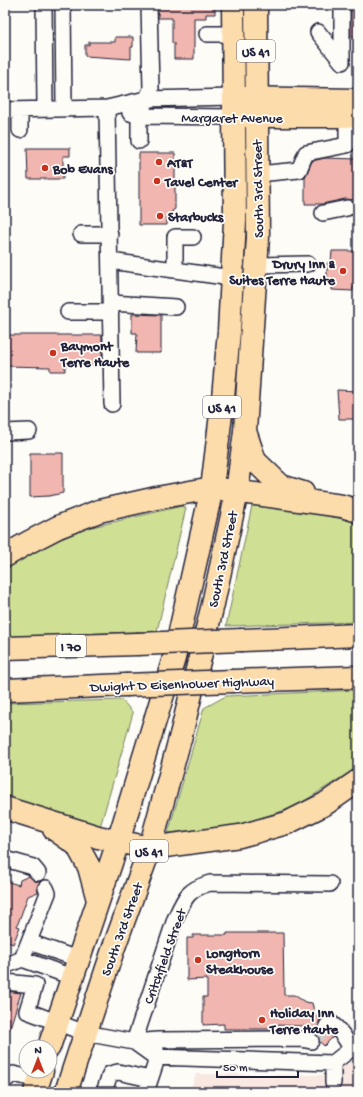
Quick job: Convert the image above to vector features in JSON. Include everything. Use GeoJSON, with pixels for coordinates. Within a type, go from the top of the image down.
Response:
{"type":"FeatureCollection","features":[{"type":"Feature","properties":{"kind":"highway","name":"South 3rd Street"},"geometry":{"type":"LineString","coordinates":[[52,1039],[118,842],[174,658],[212,488],[223,398],[235,221],[233,5]]}},
{"type":"Feature","properties":{"kind":"highway","name":"South 3rd Street"},"geometry":{"type":"LineString","coordinates":[[66,1092],[114,947],[150,848],[181,735],[213,604],[237,492],[245,431],[257,265],[258,174],[256,107],[256,5]]}},
{"type":"Feature","properties":{"kind":"highway"},"geometry":{"type":"LineString","coordinates":[[245,431],[255,461],[281,486],[350,508]]}},
{"type":"Feature","properties":{"kind":"highway"},"geometry":{"type":"LineString","coordinates":[[5,556],[58,527],[99,511],[212,488],[350,508]]}},
{"type":"Feature","properties":{"kind":"highway","name":"I 70"},"geometry":{"type":"LineString","coordinates":[[5,648],[358,635]]}},
{"type":"Feature","properties":{"kind":"highway","name":"Dwight D Eisenhower Highway"},"geometry":{"type":"LineString","coordinates":[[5,690],[358,676]]}},
{"type":"Feature","properties":{"kind":"highway"},"geometry":{"type":"LineString","coordinates":[[5,808],[40,820],[118,842],[150,848],[240,836],[287,823],[325,804],[358,781]]}},
{"type":"Feature","properties":{"kind":"highway"},"geometry":{"type":"LineString","coordinates":[[40,820],[77,846],[89,867],[98,900]]}},
{"type":"Feature","properties":{"kind":"main road","name":"Margaret Avenue"},"geometry":{"type":"LineString","coordinates":[[234,107],[256,107],[358,99]]}},
{"type":"Feature","properties":{"kind":"main road","name":"Margaret Avenue"},"geometry":{"type":"LineString","coordinates":[[256,107],[353,116]]}},
{"type":"Feature","properties":{"kind":"street"},"geometry":{"type":"LineString","coordinates":[[44,5],[45,109]]}},
{"type":"Feature","properties":{"kind":"street"},"geometry":{"type":"LineString","coordinates":[[63,5],[64,108]]}},
{"type":"Feature","properties":{"kind":"street"},"geometry":{"type":"LineString","coordinates":[[139,141],[139,116],[151,89],[156,72],[149,5]]}},
{"type":"Feature","properties":{"kind":"street"},"geometry":{"type":"LineString","coordinates":[[318,32],[342,62],[342,5]]}},
{"type":"Feature","properties":{"kind":"street"},"geometry":{"type":"LineString","coordinates":[[207,34],[233,34]]}},
{"type":"Feature","properties":{"kind":"street","name":"Margaret Avenue"},"geometry":{"type":"LineString","coordinates":[[12,110],[108,108],[146,99],[234,107]]}},
{"type":"Feature","properties":{"kind":"street","name":"Margaret Avenue"},"geometry":{"type":"LineString","coordinates":[[108,108],[139,116],[234,107]]}},
{"type":"Feature","properties":{"kind":"street"},"geometry":{"type":"LineString","coordinates":[[108,108],[112,404]]}},
{"type":"Feature","properties":{"kind":"street"},"geometry":{"type":"LineString","coordinates":[[12,110],[20,130]]}},
{"type":"Feature","properties":{"kind":"street"},"geometry":{"type":"LineString","coordinates":[[258,174],[299,170],[306,153],[347,145],[353,116]]}},
{"type":"Feature","properties":{"kind":"street"},"geometry":{"type":"LineString","coordinates":[[323,214],[347,208]]}},
{"type":"Feature","properties":{"kind":"street"},"geometry":{"type":"LineString","coordinates":[[81,234],[110,234]]}},
{"type":"Feature","properties":{"kind":"street"},"geometry":{"type":"LineString","coordinates":[[175,270],[175,237],[193,237]]}},
{"type":"Feature","properties":{"kind":"street"},"geometry":{"type":"LineString","coordinates":[[110,261],[232,278]]}},
{"type":"Feature","properties":{"kind":"street"},"geometry":{"type":"LineString","coordinates":[[257,265],[308,264]]}},
{"type":"Feature","properties":{"kind":"street"},"geometry":{"type":"LineString","coordinates":[[68,312],[111,307],[176,307]]}},
{"type":"Feature","properties":{"kind":"street"},"geometry":{"type":"LineString","coordinates":[[5,432],[29,431]]}},
{"type":"Feature","properties":{"kind":"street"},"geometry":{"type":"LineString","coordinates":[[5,860],[33,867],[38,873]]}},
{"type":"Feature","properties":{"kind":"street","name":"Critchfield Street"},"geometry":{"type":"LineString","coordinates":[[134,1042],[175,919],[184,900],[195,887],[210,882],[330,884]]}},
{"type":"Feature","properties":{"kind":"street"},"geometry":{"type":"LineString","coordinates":[[22,959],[48,893],[46,888]]}},
{"type":"Feature","properties":{"kind":"street"},"geometry":{"type":"LineString","coordinates":[[29,942],[75,968]]}},
{"type":"Feature","properties":{"kind":"street"},"geometry":{"type":"LineString","coordinates":[[5,966],[22,959],[75,968]]}},
{"type":"Feature","properties":{"kind":"street"},"geometry":{"type":"LineString","coordinates":[[5,982],[35,986],[27,1011],[85,1033],[134,1042],[158,1040],[313,1039],[312,1062]]}},
{"type":"Feature","properties":{"kind":"street"},"geometry":{"type":"LineString","coordinates":[[134,1042],[154,1057],[333,1063],[352,1049],[345,1036],[338,1028],[330,1022],[327,1026]]}},
{"type":"Feature","properties":{"kind":"street"},"geometry":{"type":"LineString","coordinates":[[104,1092],[110,1074],[118,1072],[148,1086],[155,1065],[154,1057],[158,1040]]}},
{"type":"Feature","properties":{"kind":"street"},"geometry":{"type":"LineString","coordinates":[[333,1063],[333,1083]]}},
{"type":"Feature","properties":{"kind":"street"},"geometry":{"type":"LineString","coordinates":[[5,1080],[13,1074],[38,1081]]}},
{"type":"Feature","properties":{"kind":"shaded area"},"geometry":{"type":"Polygon","coordinates":[[[351,1062],[358,1063],[358,1092],[190,1092],[196,1074],[328,1075],[351,1062]]]}},
{"type":"Feature","properties":{"kind":"green space"},"geometry":{"type":"Polygon","coordinates":[[[253,501],[358,522],[358,622],[226,626],[253,501]]]}},
{"type":"Feature","properties":{"kind":"green space"},"geometry":{"type":"Polygon","coordinates":[[[182,506],[186,508],[157,631],[5,637],[5,567],[79,530],[182,506]]]}},
{"type":"Feature","properties":{"kind":"green space"},"geometry":{"type":"Polygon","coordinates":[[[358,690],[358,767],[295,807],[234,826],[168,833],[204,708],[226,696],[358,690]]]}},
{"type":"Feature","properties":{"kind":"green space"},"geometry":{"type":"Polygon","coordinates":[[[122,700],[133,713],[100,827],[5,797],[5,703],[122,700]]]}},
{"type":"Feature","properties":{"kind":"building"},"geometry":{"type":"Polygon","coordinates":[[[158,5],[215,5],[215,14],[206,14],[206,18],[194,18],[194,59],[174,59],[174,43],[172,43],[172,18],[158,18],[158,5]]]}},
{"type":"Feature","properties":{"kind":"building"},"geometry":{"type":"Polygon","coordinates":[[[351,11],[358,11],[358,37],[351,37],[351,11]]]}},
{"type":"Feature","properties":{"kind":"building"},"geometry":{"type":"Polygon","coordinates":[[[115,37],[133,37],[131,59],[85,56],[85,45],[89,45],[89,42],[115,42],[115,37]]]}},
{"type":"Feature","properties":{"kind":"building","name":"Bob Evans"},"geometry":{"type":"Polygon","coordinates":[[[27,148],[70,148],[70,156],[63,156],[63,179],[28,179],[27,148]]]}},
{"type":"Feature","properties":{"kind":"building","name":"Tavel Center"},"geometry":{"type":"Polygon","coordinates":[[[139,153],[175,153],[175,209],[172,211],[172,216],[167,216],[167,225],[139,225],[139,153]]]}},
{"type":"Feature","properties":{"kind":"building"},"geometry":{"type":"Polygon","coordinates":[[[325,158],[358,159],[358,200],[345,199],[322,204],[305,204],[305,177],[312,161],[325,158]]]}},
{"type":"Feature","properties":{"kind":"building","name":"Drury Inn & Suites Terre Haute"},"geometry":{"type":"Polygon","coordinates":[[[332,251],[355,251],[355,256],[358,256],[358,287],[353,287],[353,291],[332,290],[332,279],[327,279],[327,263],[331,262],[332,251]]]}},
{"type":"Feature","properties":{"kind":"building"},"geometry":{"type":"Polygon","coordinates":[[[132,314],[161,315],[161,353],[136,353],[137,333],[132,333],[132,314]]]}},
{"type":"Feature","properties":{"kind":"building","name":"Baymont Terre Haute"},"geometry":{"type":"Polygon","coordinates":[[[5,335],[102,335],[102,365],[65,365],[65,371],[50,371],[50,367],[5,366],[5,335]]]}},
{"type":"Feature","properties":{"kind":"building"},"geometry":{"type":"Polygon","coordinates":[[[337,390],[358,391],[358,419],[339,419],[337,390]]]}},
{"type":"Feature","properties":{"kind":"building"},"geometry":{"type":"Polygon","coordinates":[[[30,453],[63,453],[63,493],[49,496],[30,497],[30,453]]]}},
{"type":"Feature","properties":{"kind":"building"},"geometry":{"type":"Polygon","coordinates":[[[29,876],[35,881],[40,882],[37,886],[38,892],[28,896],[17,926],[20,927],[13,944],[5,941],[5,881],[19,885],[20,880],[29,876]]]}},
{"type":"Feature","properties":{"kind":"building"},"geometry":{"type":"Polygon","coordinates":[[[227,933],[283,933],[284,995],[294,995],[305,1002],[312,1003],[315,1015],[320,1020],[318,1025],[319,1030],[322,1033],[330,1034],[333,1037],[324,1046],[320,1042],[317,1035],[310,1032],[304,1026],[274,1025],[274,1029],[224,1029],[224,1024],[203,1025],[203,997],[207,997],[207,979],[187,980],[187,938],[193,938],[193,935],[227,935],[227,933]]]}},
{"type":"Feature","properties":{"kind":"building"},"geometry":{"type":"Polygon","coordinates":[[[5,991],[21,993],[7,1037],[5,1037],[5,991]]]}},
{"type":"Feature","properties":{"kind":"tunnel"},"geometry":{"type":"LineString","coordinates":[[315,1037],[327,1026]]}},
{"type":"Feature","properties":{"kind":"place","name":"AT&T"},"geometry":{"type":"Point","coordinates":[159,162]}},
{"type":"Feature","properties":{"kind":"place","name":"Bob Evans"},"geometry":{"type":"Point","coordinates":[45,168]}},
{"type":"Feature","properties":{"kind":"place","name":"Tavel Center"},"geometry":{"type":"Point","coordinates":[157,181]}},
{"type":"Feature","properties":{"kind":"place","name":"Starbucks"},"geometry":{"type":"Point","coordinates":[160,216]}},
{"type":"Feature","properties":{"kind":"place","name":"Drury Inn & Suites Terre Haute"},"geometry":{"type":"Point","coordinates":[343,271]}},
{"type":"Feature","properties":{"kind":"place","name":"Baymont Terre Haute"},"geometry":{"type":"Point","coordinates":[53,353]}},
{"type":"Feature","properties":{"kind":"place","name":"LongHorn Steakhouse"},"geometry":{"type":"Point","coordinates":[198,960]}},
{"type":"Feature","properties":{"kind":"place","name":"Holiday Inn Terre Haute"},"geometry":{"type":"Point","coordinates":[262,1020]}}]}
